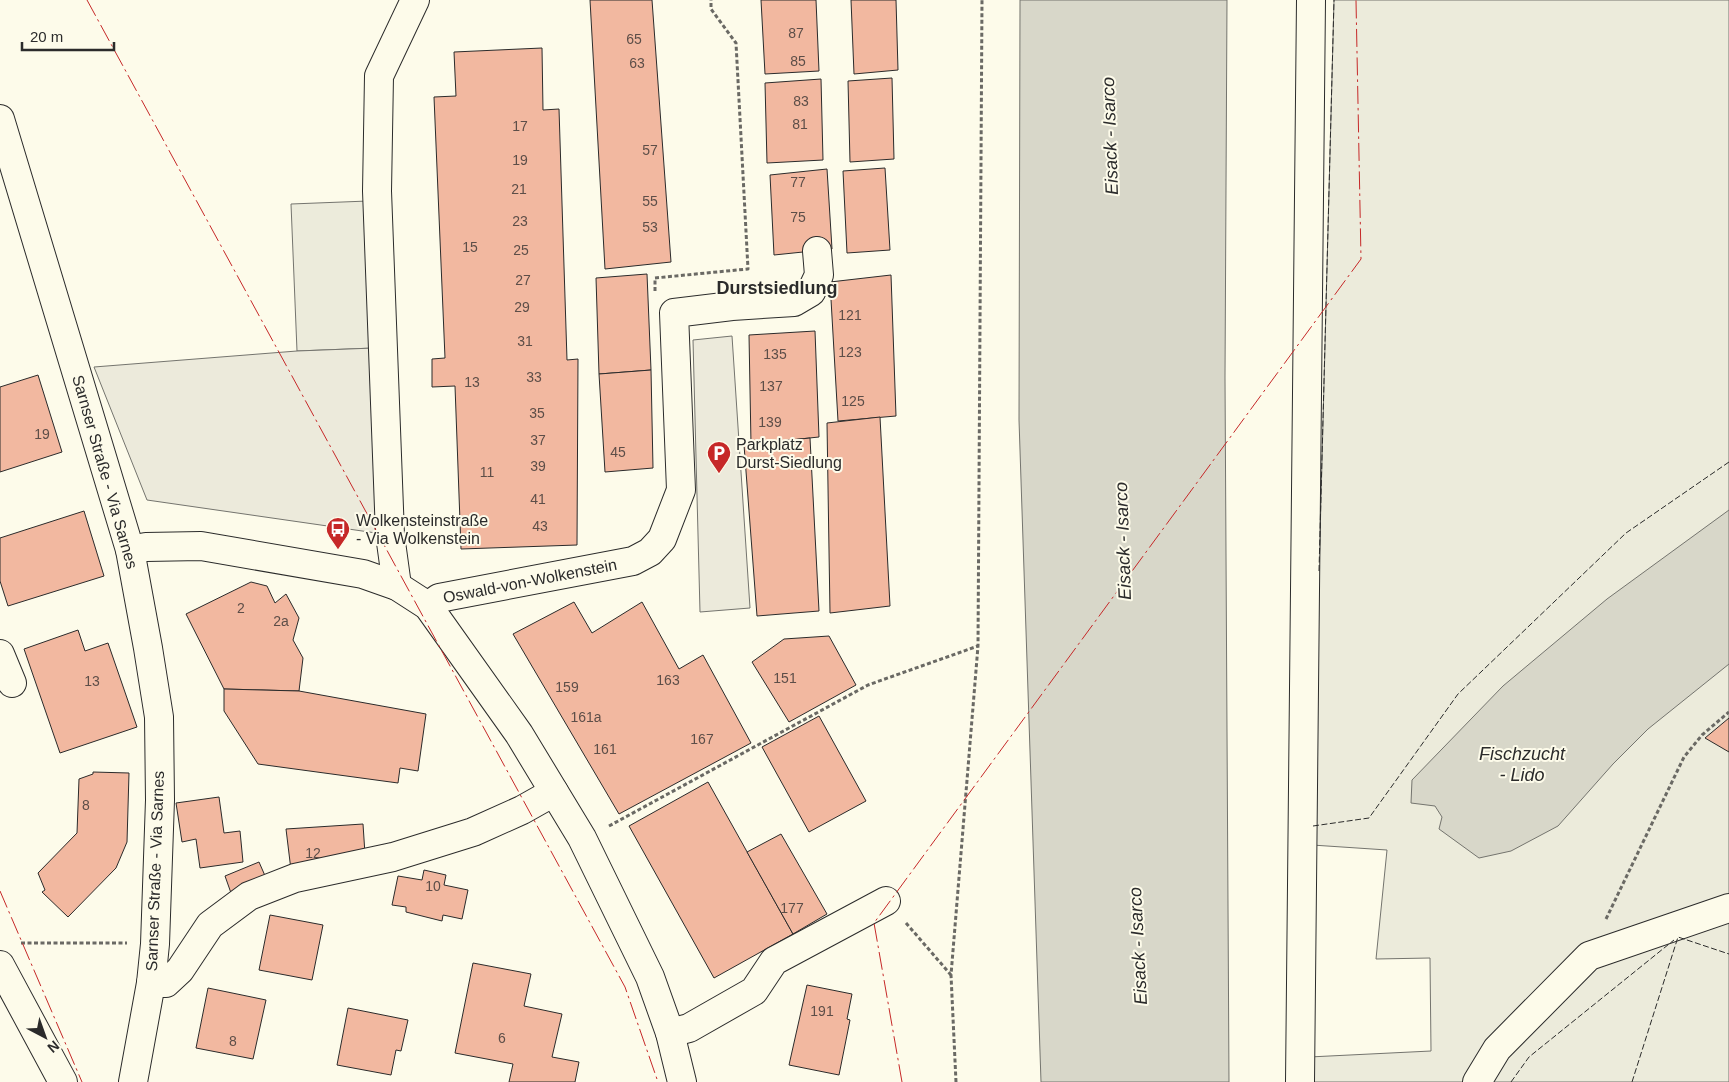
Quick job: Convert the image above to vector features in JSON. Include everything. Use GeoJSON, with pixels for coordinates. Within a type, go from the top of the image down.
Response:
{"type":"FeatureCollection","features":[{"type":"Feature","properties":{"kind":"street"},"geometry":{"type":"LineString","coordinates":[[397,586],[390,535],[377,191],[379,76],[415,0]]}},
{"type":"Feature","properties":{"kind":"street"},"geometry":{"type":"LineString","coordinates":[[1300,1082],[1311,0]]}},
{"type":"Feature","properties":{"kind":"street","name":"Sarnser Straße - Via Sarnes"},"geometry":{"type":"LineString","coordinates":[[0,119],[130,550],[159,717],[160,800],[155,944],[151,983],[133,1082]]}},
{"type":"Feature","properties":{"kind":"street","name":"Oswald-von-Wolkenstein"},"geometry":{"type":"LineString","coordinates":[[428,606],[439,598],[633,561],[650,552],[662,539],[681,490],[674,313],[732,306],[794,302],[811,292],[819,275],[817,251]]}},
{"type":"Feature","properties":{"kind":"street"},"geometry":{"type":"LineString","coordinates":[[130,550],[146,547],[201,546],[363,574],[397,586],[428,606],[520,734],[582,838],[650,977],[670,1033],[682,1082]]}},
{"type":"Feature","properties":{"kind":"street"},"geometry":{"type":"LineString","coordinates":[[0,654],[12,683]]}},
{"type":"Feature","properties":{"kind":"street","name":"Sarnser Straße - Via Sarnes"},"geometry":{"type":"LineString","coordinates":[[151,983],[166,983],[180,970],[210,925],[249,896],[295,878],[393,857],[473,832],[522,810],[554,792]]}},
{"type":"Feature","properties":{"kind":"street"},"geometry":{"type":"LineString","coordinates":[[670,1033],[689,1028],[754,991],[774,961],[886,901]]}},
{"type":"Feature","properties":{"kind":"street"},"geometry":{"type":"LineString","coordinates":[[1477,1082],[1497,1049],[1589,956],[1729,908]]}},
{"type":"Feature","properties":{"kind":"street"},"geometry":{"type":"LineString","coordinates":[[0,965],[64,1082]]}},
{"type":"Feature","properties":{"kind":"path"},"geometry":{"type":"LineString","coordinates":[[655,278],[748,269],[736,42],[711,9],[711,0]]}},
{"type":"Feature","properties":{"kind":"path"},"geometry":{"type":"LineString","coordinates":[[956,1082],[951,976],[978,646],[982,0]]}},
{"type":"Feature","properties":{"kind":"path"},"geometry":{"type":"LineString","coordinates":[[608,827],[868,685],[978,646]]}},
{"type":"Feature","properties":{"kind":"path"},"geometry":{"type":"LineString","coordinates":[[1589,956],[1684,757],[1702,734],[1729,712]]}},
{"type":"Feature","properties":{"kind":"path"},"geometry":{"type":"LineString","coordinates":[[886,901],[951,976]]}},
{"type":"Feature","properties":{"kind":"path"},"geometry":{"type":"LineString","coordinates":[[20,943],[155,944]]}},
{"type":"Feature","properties":{"kind":"shaded area"},"geometry":{"type":"Polygon","coordinates":[[[1334,0],[1729,0],[1729,1082],[1309,1082],[1309,1057],[1431,1051],[1430,958],[1376,959],[1387,850],[1312,845],[1334,0]]]}},
{"type":"Feature","properties":{"kind":"shaded area"},"geometry":{"type":"Polygon","coordinates":[[[368,201],[374,348],[297,351],[291,204],[368,201]]]}},
{"type":"Feature","properties":{"kind":"shaded area","name":"Parkplatz Durst-Siedlung"},"geometry":{"type":"Polygon","coordinates":[[[732,336],[750,608],[700,612],[693,340],[732,336]]]}},
{"type":"Feature","properties":{"kind":"shaded area"},"geometry":{"type":"Polygon","coordinates":[[[374,348],[390,535],[147,500],[94,367],[297,351],[374,348]]]}},
{"type":"Feature","properties":{"kind":"water","name":"Eisack - Isarco"},"geometry":{"type":"Polygon","coordinates":[[[1020,0],[1227,0],[1225,377],[1229,1082],[1041,1082],[1019,420],[1020,0]]]}},
{"type":"Feature","properties":{"kind":"water","name":"Fischzucht - Lido"},"geometry":{"type":"Polygon","coordinates":[[[1729,510],[1729,664],[1648,729],[1613,764],[1558,826],[1511,851],[1479,858],[1439,829],[1442,817],[1435,806],[1411,803],[1412,780],[1503,686],[1607,599],[1729,510]]]}},
{"type":"Feature","properties":{"kind":"building"},"geometry":{"type":"Polygon","coordinates":[[[590,0],[652,0],[671,262],[605,269],[590,0]]]}},
{"type":"Feature","properties":{"kind":"building"},"geometry":{"type":"Polygon","coordinates":[[[761,0],[816,0],[819,71],[765,74],[761,0]]]}},
{"type":"Feature","properties":{"kind":"building"},"geometry":{"type":"Polygon","coordinates":[[[851,0],[896,0],[898,70],[854,74],[851,0]]]}},
{"type":"Feature","properties":{"kind":"building"},"geometry":{"type":"Polygon","coordinates":[[[542,48],[543,110],[559,109],[567,360],[578,359],[577,545],[461,549],[455,386],[432,387],[432,359],[445,358],[434,97],[456,96],[454,52],[542,48]]]}},
{"type":"Feature","properties":{"kind":"building"},"geometry":{"type":"Polygon","coordinates":[[[892,78],[894,159],[850,162],[848,81],[892,78]]]}},
{"type":"Feature","properties":{"kind":"building"},"geometry":{"type":"Polygon","coordinates":[[[821,79],[823,160],[767,163],[765,83],[821,79]]]}},
{"type":"Feature","properties":{"kind":"building"},"geometry":{"type":"Polygon","coordinates":[[[885,168],[890,250],[847,253],[843,171],[885,168]]]}},
{"type":"Feature","properties":{"kind":"building"},"geometry":{"type":"Polygon","coordinates":[[[827,169],[832,249],[774,255],[770,175],[827,169]]]}},
{"type":"Feature","properties":{"kind":"building"},"geometry":{"type":"Polygon","coordinates":[[[647,274],[651,370],[599,374],[596,278],[647,274]]]}},
{"type":"Feature","properties":{"kind":"building"},"geometry":{"type":"Polygon","coordinates":[[[891,275],[896,416],[838,421],[830,282],[891,275]]]}},
{"type":"Feature","properties":{"kind":"building"},"geometry":{"type":"Polygon","coordinates":[[[815,331],[819,437],[751,444],[749,335],[815,331]]]}},
{"type":"Feature","properties":{"kind":"building"},"geometry":{"type":"Polygon","coordinates":[[[651,370],[653,468],[605,472],[599,374],[651,370]]]}},
{"type":"Feature","properties":{"kind":"building"},"geometry":{"type":"Polygon","coordinates":[[[38,375],[62,452],[0,472],[0,387],[38,375]]]}},
{"type":"Feature","properties":{"kind":"building"},"geometry":{"type":"Polygon","coordinates":[[[880,417],[890,606],[830,613],[827,423],[880,417]]]}},
{"type":"Feature","properties":{"kind":"building"},"geometry":{"type":"Polygon","coordinates":[[[810,438],[819,611],[757,616],[744,445],[810,438]]]}},
{"type":"Feature","properties":{"kind":"building"},"geometry":{"type":"Polygon","coordinates":[[[84,511],[104,576],[8,606],[0,581],[0,538],[84,511]]]}},
{"type":"Feature","properties":{"kind":"building"},"geometry":{"type":"Polygon","coordinates":[[[251,582],[267,586],[275,603],[286,594],[299,618],[293,640],[303,658],[299,691],[224,689],[186,614],[251,582]]]}},
{"type":"Feature","properties":{"kind":"building"},"geometry":{"type":"Polygon","coordinates":[[[574,602],[592,633],[642,602],[679,669],[703,655],[751,743],[619,814],[513,634],[574,602]]]}},
{"type":"Feature","properties":{"kind":"building"},"geometry":{"type":"Polygon","coordinates":[[[78,630],[85,651],[108,643],[137,727],[60,753],[24,649],[78,630]]]}},
{"type":"Feature","properties":{"kind":"building"},"geometry":{"type":"Polygon","coordinates":[[[829,636],[856,685],[789,722],[752,662],[784,639],[829,636]]]}},
{"type":"Feature","properties":{"kind":"building"},"geometry":{"type":"Polygon","coordinates":[[[224,689],[299,691],[426,714],[418,771],[400,768],[398,783],[258,764],[224,711],[224,689]]]}},
{"type":"Feature","properties":{"kind":"building"},"geometry":{"type":"Polygon","coordinates":[[[819,716],[866,801],[809,832],[762,747],[819,716]]]}},
{"type":"Feature","properties":{"kind":"building"},"geometry":{"type":"Polygon","coordinates":[[[1729,718],[1729,752],[1705,738],[1729,718]]]}},
{"type":"Feature","properties":{"kind":"building"},"geometry":{"type":"Polygon","coordinates":[[[93,772],[129,773],[127,842],[116,868],[68,917],[42,892],[45,890],[38,873],[77,833],[79,779],[93,774],[93,772]]]}},
{"type":"Feature","properties":{"kind":"building"},"geometry":{"type":"Polygon","coordinates":[[[708,782],[793,934],[714,978],[629,826],[708,782]]]}},
{"type":"Feature","properties":{"kind":"building"},"geometry":{"type":"Polygon","coordinates":[[[219,797],[224,833],[240,831],[243,862],[200,868],[196,839],[182,842],[176,803],[219,797]]]}},
{"type":"Feature","properties":{"kind":"building"},"geometry":{"type":"Polygon","coordinates":[[[363,824],[365,854],[291,870],[286,829],[363,824]]]}},
{"type":"Feature","properties":{"kind":"building"},"geometry":{"type":"Polygon","coordinates":[[[781,834],[827,914],[793,934],[747,852],[781,834]]]}},
{"type":"Feature","properties":{"kind":"building"},"geometry":{"type":"Polygon","coordinates":[[[259,862],[266,878],[231,893],[225,876],[259,862]]]}},
{"type":"Feature","properties":{"kind":"building"},"geometry":{"type":"Polygon","coordinates":[[[424,870],[446,875],[444,885],[468,890],[462,919],[443,915],[442,921],[406,912],[406,907],[392,905],[398,876],[422,880],[424,870]]]}},
{"type":"Feature","properties":{"kind":"building"},"geometry":{"type":"Polygon","coordinates":[[[270,915],[323,925],[312,980],[259,970],[270,915]]]}},
{"type":"Feature","properties":{"kind":"building"},"geometry":{"type":"Polygon","coordinates":[[[473,963],[531,974],[524,1006],[562,1014],[552,1057],[579,1062],[575,1082],[509,1082],[513,1064],[455,1053],[473,963]]]}},
{"type":"Feature","properties":{"kind":"building"},"geometry":{"type":"Polygon","coordinates":[[[807,985],[852,994],[847,1019],[850,1020],[839,1075],[789,1065],[807,985]]]}},
{"type":"Feature","properties":{"kind":"building"},"geometry":{"type":"Polygon","coordinates":[[[208,988],[266,1000],[253,1059],[196,1048],[208,988]]]}},
{"type":"Feature","properties":{"kind":"building"},"geometry":{"type":"Polygon","coordinates":[[[348,1008],[408,1020],[401,1051],[396,1050],[391,1075],[337,1065],[348,1008]]]}},
{"type":"Feature","properties":{"kind":"fence"},"geometry":{"type":"LineString","coordinates":[[1319,571],[1334,0]]}},
{"type":"Feature","properties":{"kind":"fence"},"geometry":{"type":"LineString","coordinates":[[1313,826],[1369,818],[1458,694],[1626,533],[1729,462]]}},
{"type":"Feature","properties":{"kind":"fence"},"geometry":{"type":"LineString","coordinates":[[1632,1082],[1678,937],[1729,954]]}},
{"type":"Feature","properties":{"kind":"fence"},"geometry":{"type":"LineString","coordinates":[[1511,1082],[1529,1057],[1674,940]]}},
{"type":"Feature","properties":{"kind":"power"},"geometry":{"type":"LineString","coordinates":[[87,0],[625,987],[658,1082]]}},
{"type":"Feature","properties":{"kind":"power"},"geometry":{"type":"LineString","coordinates":[[902,1082],[874,923],[1361,259],[1356,0]]}},
{"type":"Feature","properties":{"kind":"power"},"geometry":{"type":"LineString","coordinates":[[0,891],[82,1082]]}},
{"type":"Feature","properties":{"kind":"place","name":"Parkplatz Durst-Siedlung"},"geometry":{"type":"Point","coordinates":[719,474]}},
{"type":"Feature","properties":{"kind":"place","name":"Wolkensteinstraße - Via Wolkenstein"},"geometry":{"type":"Point","coordinates":[338,550]}},
{"type":"Feature","properties":{"kind":"district","name":"Durstsiedlung"},"geometry":{"type":"Point","coordinates":[777,288]}}]}
